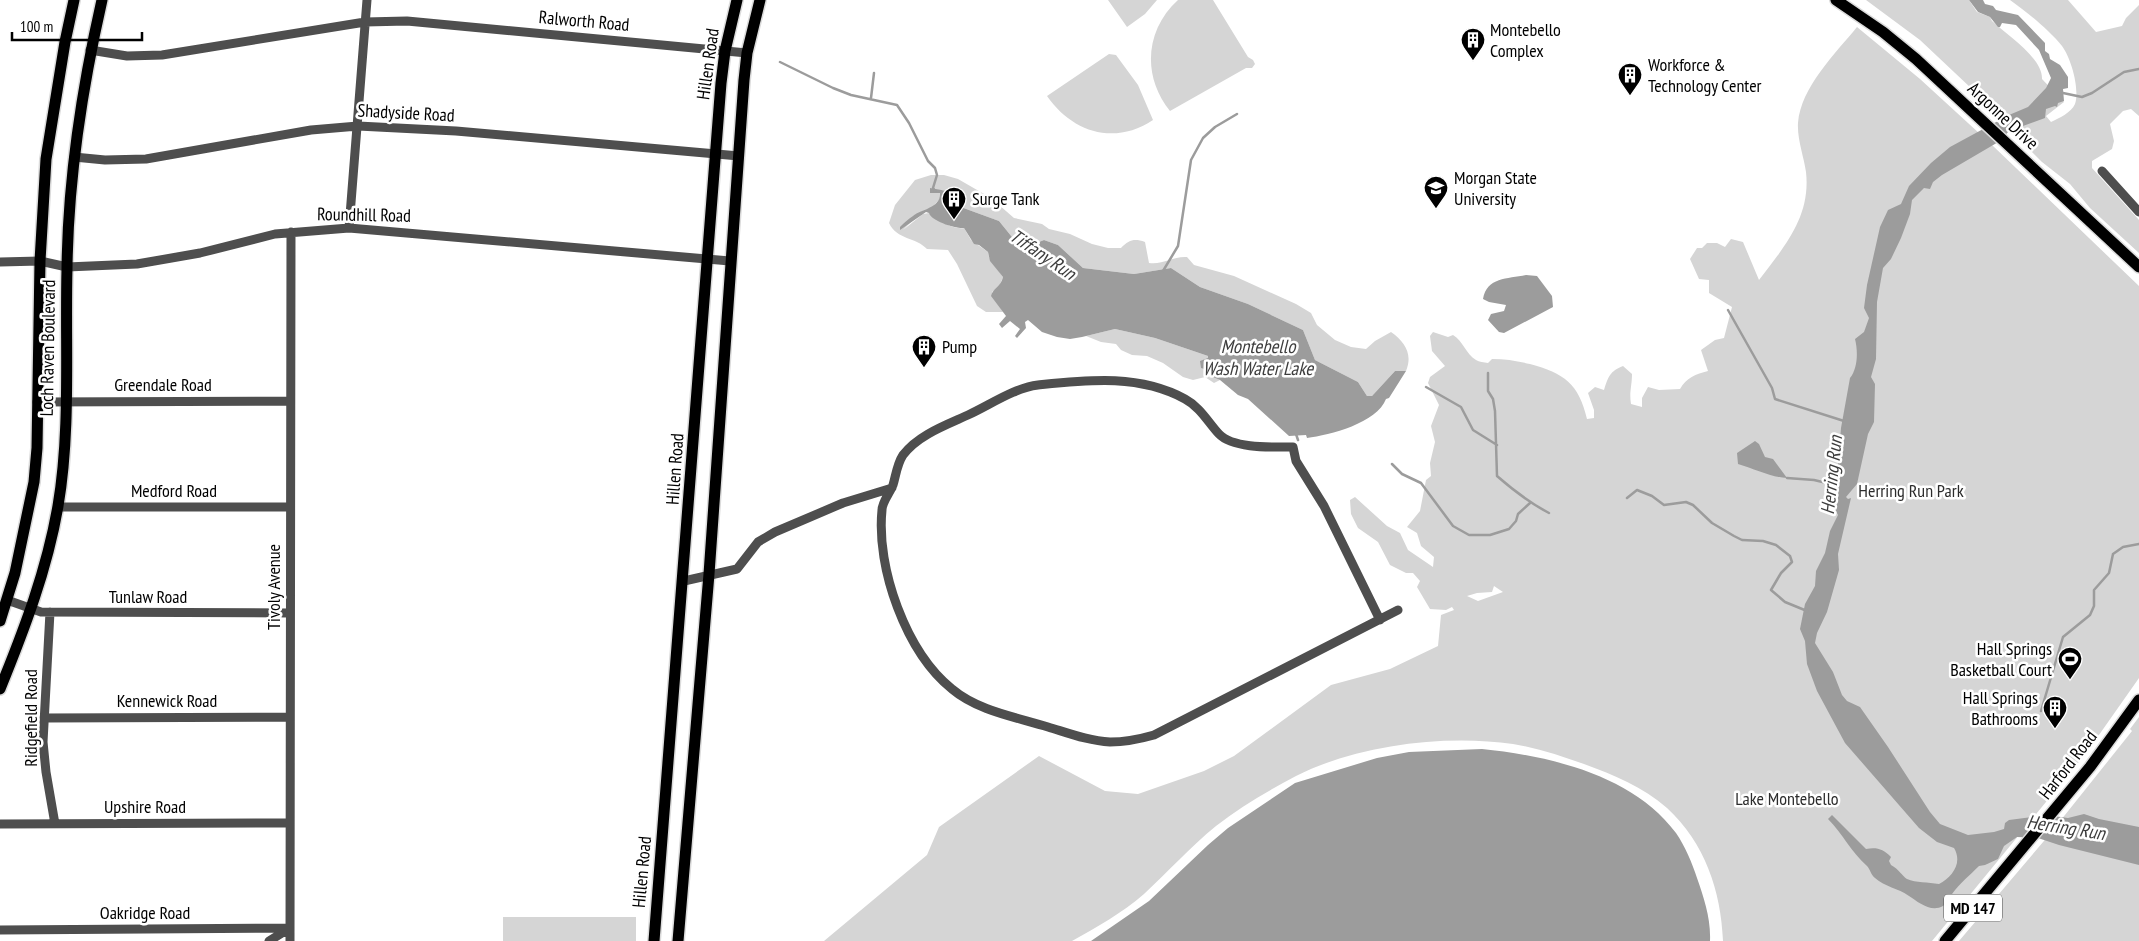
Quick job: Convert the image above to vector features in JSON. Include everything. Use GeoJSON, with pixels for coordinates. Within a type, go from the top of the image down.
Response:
{"type":"FeatureCollection","features":[{"type":"Feature","properties":{"kind":"main road","name":"Loch Raven Boulevard"},"geometry":{"type":"LineString","coordinates":[[0,621],[24,538],[34,482],[37,448],[40,261],[46,159],[64,42],[74,0]]}},
{"type":"Feature","properties":{"kind":"main road","name":"Loch Raven Boulevard"},"geometry":{"type":"LineString","coordinates":[[0,689],[32,609],[58,507],[64,448],[67,267],[74,157],[90,50],[102,0]]}},
{"type":"Feature","properties":{"kind":"main road","name":"Hillen Road"},"geometry":{"type":"LineString","coordinates":[[654,941],[684,581],[716,154],[726,51],[737,0]]}},
{"type":"Feature","properties":{"kind":"main road","name":"Hillen Road"},"geometry":{"type":"LineString","coordinates":[[678,941],[709,574],[730,261],[747,53],[760,0]]}},
{"type":"Feature","properties":{"kind":"main road","name":"Argonne Drive"},"geometry":{"type":"LineString","coordinates":[[1836,0],[1883,32],[1916,59],[2139,266]]}},
{"type":"Feature","properties":{"kind":"main road","name":"Harford Road"},"geometry":{"type":"LineString","coordinates":[[1945,941],[2090,767],[2139,700]]}},
{"type":"Feature","properties":{"kind":"street"},"geometry":{"type":"LineString","coordinates":[[349,228],[367,0]]}},
{"type":"Feature","properties":{"kind":"street","name":"Ralworth Road"},"geometry":{"type":"LineString","coordinates":[[90,50],[127,56],[162,55],[365,22],[435,23],[747,53]]}},
{"type":"Feature","properties":{"kind":"street","name":"Shadyside Road"},"geometry":{"type":"LineString","coordinates":[[74,157],[114,160],[146,159],[293,133],[358,126],[456,131],[739,156]]}},
{"type":"Feature","properties":{"kind":"street"},"geometry":{"type":"LineString","coordinates":[[2102,171],[2139,212]]}},
{"type":"Feature","properties":{"kind":"street","name":"Roundhill Road"},"geometry":{"type":"LineString","coordinates":[[0,262],[40,261],[67,267],[145,263],[177,258],[260,237],[291,232],[349,228],[730,261]]}},
{"type":"Feature","properties":{"kind":"street","name":"Tivoly Avenue"},"geometry":{"type":"LineString","coordinates":[[290,941],[291,232]]}},
{"type":"Feature","properties":{"kind":"street"},"geometry":{"type":"LineString","coordinates":[[1380,620],[1324,506],[1296,461],[1293,447],[1245,444],[1230,441],[1219,434],[1192,403],[1177,395],[1147,384],[1106,380],[1022,389],[939,428],[916,441],[899,462],[892,488],[882,507],[882,551],[901,615],[923,657],[950,688],[973,703],[1076,736],[1101,741],[1117,742],[1154,735],[1380,620],[1398,610]]}},
{"type":"Feature","properties":{"kind":"street","name":"Greendale Road"},"geometry":{"type":"LineString","coordinates":[[37,402],[290,401]]}},
{"type":"Feature","properties":{"kind":"street"},"geometry":{"type":"LineString","coordinates":[[684,581],[736,569],[758,542],[775,532],[843,503],[892,488]]}},
{"type":"Feature","properties":{"kind":"street","name":"Medford Road"},"geometry":{"type":"LineString","coordinates":[[58,507],[290,507]]}},
{"type":"Feature","properties":{"kind":"street","name":"Tunlaw Road"},"geometry":{"type":"LineString","coordinates":[[7,600],[41,612],[290,614]]}},
{"type":"Feature","properties":{"kind":"street","name":"Ridgefield Road"},"geometry":{"type":"LineString","coordinates":[[50,612],[44,718],[45,760],[55,824]]}},
{"type":"Feature","properties":{"kind":"street","name":"Kennewick Road"},"geometry":{"type":"LineString","coordinates":[[44,718],[290,717]]}},
{"type":"Feature","properties":{"kind":"street","name":"Upshire Road"},"geometry":{"type":"LineString","coordinates":[[0,824],[290,823]]}},
{"type":"Feature","properties":{"kind":"street"},"geometry":{"type":"LineString","coordinates":[[269,941],[290,928]]}},
{"type":"Feature","properties":{"kind":"street","name":"Oakridge Road"},"geometry":{"type":"LineString","coordinates":[[0,930],[290,928]]}},
{"type":"Feature","properties":{"kind":"green space"},"geometry":{"type":"Polygon","coordinates":[[[1108,0],[1157,0],[1145,14],[1127,27],[1108,0]]]}},
{"type":"Feature","properties":{"kind":"green space"},"geometry":{"type":"Polygon","coordinates":[[[1178,0],[1213,0],[1248,57],[1255,64],[1252,68],[1246,68],[1170,111],[1155,83],[1151,54],[1159,25],[1178,0]]]}},
{"type":"Feature","properties":{"kind":"green space"},"geometry":{"type":"Polygon","coordinates":[[[1866,0],[1969,0],[1977,12],[1990,17],[1992,21],[2023,47],[2037,63],[2042,79],[2064,102],[2046,116],[2051,122],[2068,113],[2075,104],[2076,90],[2071,66],[2065,51],[2057,40],[2010,0],[2068,0],[2096,32],[2122,26],[2126,18],[2139,5],[2139,116],[2131,109],[2123,111],[2110,124],[2114,141],[2112,149],[2092,161],[2092,168],[2139,220],[2139,253],[2090,208],[2070,184],[2042,162],[2024,144],[2024,138],[1920,40],[1866,0]]]}},
{"type":"Feature","properties":{"kind":"green space","name":"Herring Run Park"},"geometry":{"type":"Polygon","coordinates":[[[1857,27],[1920,79],[1992,145],[2139,286],[2139,678],[2087,752],[1932,941],[1723,941],[1719,904],[1701,852],[1680,822],[1658,801],[1617,777],[1549,752],[1513,744],[1459,740],[1402,745],[1374,750],[1320,765],[1296,776],[1225,819],[1197,842],[1136,901],[1072,941],[824,941],[927,855],[939,827],[1039,756],[1105,791],[1138,794],[1204,771],[1234,756],[1331,685],[1390,669],[1438,646],[1441,615],[1454,610],[1452,607],[1446,610],[1430,609],[1417,587],[1420,581],[1413,573],[1406,573],[1390,565],[1378,542],[1358,528],[1351,514],[1350,500],[1355,497],[1387,526],[1400,533],[1408,550],[1433,567],[1434,557],[1421,546],[1417,533],[1407,527],[1420,511],[1426,480],[1431,476],[1430,463],[1435,442],[1431,426],[1439,405],[1428,383],[1430,377],[1445,366],[1432,351],[1430,336],[1433,332],[1448,337],[1453,335],[1479,361],[1488,363],[1492,359],[1511,360],[1552,371],[1568,382],[1580,397],[1587,419],[1594,418],[1594,410],[1588,393],[1595,387],[1604,390],[1610,375],[1623,366],[1632,374],[1631,404],[1642,407],[1642,398],[1648,387],[1659,390],[1680,389],[1692,377],[1708,371],[1701,350],[1715,340],[1724,338],[1732,307],[1709,293],[1709,280],[1699,279],[1690,259],[1697,248],[1702,248],[1707,243],[1717,243],[1725,247],[1731,239],[1743,242],[1759,280],[1778,256],[1794,230],[1804,203],[1806,172],[1798,129],[1800,110],[1805,97],[1820,72],[1857,27]],[[1494,586],[1492,592],[1467,596],[1478,601],[1503,592],[1494,586]]]}},
{"type":"Feature","properties":{"kind":"green space"},"geometry":{"type":"Polygon","coordinates":[[[1109,54],[1116,55],[1138,85],[1153,120],[1138,128],[1124,132],[1109,133],[1095,131],[1069,119],[1047,96],[1109,54]]]}},
{"type":"Feature","properties":{"kind":"green space"},"geometry":{"type":"Polygon","coordinates":[[[931,175],[944,175],[958,179],[991,198],[1014,218],[1042,224],[1049,229],[1070,234],[1092,244],[1108,248],[1121,248],[1132,240],[1145,242],[1149,263],[1159,263],[1187,257],[1194,265],[1234,276],[1296,304],[1311,313],[1317,325],[1335,340],[1351,347],[1366,349],[1375,341],[1391,332],[1404,344],[1408,354],[1409,359],[1406,371],[1395,371],[1372,396],[1367,396],[1358,382],[1315,360],[1303,330],[1248,304],[1200,287],[1171,268],[1134,274],[1083,268],[1058,245],[1044,240],[1029,246],[1016,242],[999,221],[958,206],[947,191],[942,190],[940,193],[941,197],[932,208],[922,211],[903,230],[923,214],[929,213],[950,226],[964,228],[971,240],[988,252],[989,257],[1003,277],[999,287],[992,292],[1003,312],[986,312],[977,306],[957,264],[948,250],[927,249],[918,242],[897,233],[889,223],[895,205],[915,180],[931,175]]]}},
{"type":"Feature","properties":{"kind":"green space"},"geometry":{"type":"Polygon","coordinates":[[[1115,329],[1155,338],[1208,356],[1211,373],[1220,380],[1214,383],[1205,377],[1193,380],[1183,377],[1163,363],[1147,356],[1132,355],[1121,350],[1116,344],[1101,342],[1086,336],[1115,329]]]}},
{"type":"Feature","properties":{"kind":"green space"},"geometry":{"type":"Polygon","coordinates":[[[2139,717],[2139,941],[1959,941],[2049,835],[2132,731],[2130,729],[2139,717]]]}},
{"type":"Feature","properties":{"kind":"green space"},"geometry":{"type":"Polygon","coordinates":[[[503,917],[636,917],[636,941],[503,941],[503,917]]]}},
{"type":"Feature","properties":{"kind":"water","name":"Herring Run"},"geometry":{"type":"Polygon","coordinates":[[[1969,0],[1983,0],[1985,4],[1993,6],[1996,10],[2018,15],[2045,43],[2045,51],[2049,54],[2050,59],[2060,65],[2068,77],[2068,88],[2063,89],[2064,101],[2058,103],[2057,107],[2046,109],[2045,118],[2009,131],[2000,141],[1942,175],[1933,182],[1930,189],[1924,188],[1912,200],[1910,214],[1901,238],[1891,259],[1883,268],[1877,302],[1876,359],[1871,377],[1875,384],[1874,422],[1868,434],[1857,484],[1846,497],[1848,499],[1851,498],[1838,554],[1839,570],[1827,612],[1817,633],[1815,643],[1833,672],[1842,695],[1847,701],[1860,707],[1940,824],[1968,835],[2004,829],[2005,823],[2009,820],[2047,815],[2068,818],[2084,814],[2139,827],[2139,865],[2038,838],[2017,837],[2004,846],[1998,859],[1979,866],[1958,886],[1943,906],[1934,908],[1925,906],[1905,893],[1875,878],[1828,819],[1832,815],[1866,849],[1880,849],[1885,852],[1891,857],[1889,861],[1891,865],[1907,879],[1939,884],[1948,878],[1957,864],[1954,848],[1937,842],[1919,828],[1845,743],[1817,691],[1807,664],[1805,641],[1800,629],[1805,604],[1815,586],[1816,571],[1825,553],[1830,531],[1838,515],[1832,503],[1833,482],[1838,464],[1841,428],[1850,378],[1856,364],[1857,349],[1855,339],[1864,332],[1869,318],[1864,308],[1867,285],[1880,227],[1888,210],[1901,204],[1909,186],[1931,163],[1950,147],[2009,115],[2028,107],[2046,88],[2051,78],[2039,50],[2016,25],[2002,23],[1998,27],[1990,17],[1978,12],[1969,0]]]}},
{"type":"Feature","properties":{"kind":"water","name":"Montebello Wash Water Lake"},"geometry":{"type":"Polygon","coordinates":[[[930,188],[947,191],[958,206],[999,221],[1016,242],[1029,246],[1044,240],[1058,245],[1083,268],[1134,274],[1171,268],[1200,287],[1248,304],[1303,330],[1315,360],[1358,382],[1367,396],[1372,396],[1395,371],[1406,371],[1389,398],[1373,415],[1340,431],[1307,438],[1306,435],[1289,436],[1248,399],[1238,395],[1220,380],[1213,377],[1208,370],[1201,368],[1200,361],[1208,358],[1208,356],[1155,338],[1115,329],[1070,339],[1057,337],[1042,332],[1028,320],[1025,322],[1026,328],[1017,338],[1015,336],[1020,329],[1010,321],[1002,328],[999,324],[1006,316],[991,296],[1001,283],[1003,277],[990,261],[988,252],[979,245],[974,244],[964,228],[944,224],[926,212],[900,230],[900,227],[909,218],[930,208],[937,202],[940,193],[930,193],[930,188]]]}},
{"type":"Feature","properties":{"kind":"water"},"geometry":{"type":"Polygon","coordinates":[[[1526,275],[1537,276],[1552,296],[1553,307],[1504,333],[1499,332],[1488,320],[1491,314],[1504,311],[1506,305],[1483,299],[1485,292],[1493,283],[1499,280],[1526,275]]]}},
{"type":"Feature","properties":{"kind":"water"},"geometry":{"type":"Polygon","coordinates":[[[1755,441],[1759,444],[1765,457],[1773,459],[1787,478],[1738,464],[1737,453],[1755,441]]]}},
{"type":"Feature","properties":{"kind":"water"},"geometry":{"type":"Polygon","coordinates":[[[1482,749],[1535,757],[1562,763],[1588,772],[1614,783],[1637,796],[1658,813],[1676,833],[1691,861],[1706,909],[1710,941],[1091,941],[1149,901],[1228,828],[1295,783],[1377,758],[1409,752],[1482,749]]]}},
{"type":"Feature","properties":{"kind":"waterway","name":"Tiffany Run"},"geometry":{"type":"LineString","coordinates":[[780,62],[851,95],[897,105],[909,123],[928,161],[935,168],[937,175],[933,188],[935,191]]}},
{"type":"Feature","properties":{"kind":"waterway"},"geometry":{"type":"LineString","coordinates":[[2063,93],[2082,97],[2092,93],[2124,72],[2139,69]]}},
{"type":"Feature","properties":{"kind":"waterway"},"geometry":{"type":"LineString","coordinates":[[871,98],[874,73]]}},
{"type":"Feature","properties":{"kind":"waterway"},"geometry":{"type":"LineString","coordinates":[[1163,271],[1178,246],[1191,160],[1203,138],[1215,127],[1237,114]]}},
{"type":"Feature","properties":{"kind":"waterway"},"geometry":{"type":"LineString","coordinates":[[1728,310],[1772,388],[1775,399],[1844,421]]}},
{"type":"Feature","properties":{"kind":"waterway","name":"Tiffany Run"},"geometry":{"type":"LineString","coordinates":[[1488,373],[1488,391],[1493,399],[1495,411],[1497,476],[1522,496],[1549,513]]}},
{"type":"Feature","properties":{"kind":"waterway","name":"Tiffany Run"},"geometry":{"type":"LineString","coordinates":[[1426,387],[1461,407],[1473,430],[1497,445]]}},
{"type":"Feature","properties":{"kind":"waterway","name":"Tiffany Run"},"geometry":{"type":"LineString","coordinates":[[1296,434],[1298,440]]}},
{"type":"Feature","properties":{"kind":"waterway","name":"Tiffany Run"},"geometry":{"type":"LineString","coordinates":[[1392,464],[1402,474],[1421,483],[1453,526],[1469,535],[1490,535],[1509,529],[1516,521],[1518,514],[1530,503]]}},
{"type":"Feature","properties":{"kind":"waterway"},"geometry":{"type":"LineString","coordinates":[[1787,478],[1814,480],[1835,485]]}},
{"type":"Feature","properties":{"kind":"waterway","name":"Tiffany Run"},"geometry":{"type":"LineString","coordinates":[[1627,498],[1637,490],[1652,496],[1664,505],[1686,502],[1693,505],[1712,523],[1742,540],[1763,541],[1776,545],[1790,556],[1792,562],[1781,573],[1771,590],[1785,602],[1807,611]]}},
{"type":"Feature","properties":{"kind":"waterway"},"geometry":{"type":"LineString","coordinates":[[2041,711],[2063,637],[2090,615],[2094,606],[2094,590],[2109,573],[2113,554],[2123,547],[2139,544]]}},
{"type":"Feature","properties":{"kind":"place","name":"Montebello Complex"},"geometry":{"type":"Point","coordinates":[1473,61]}},
{"type":"Feature","properties":{"kind":"place","name":"Workforce & Technology Center"},"geometry":{"type":"Point","coordinates":[1630,96]}},
{"type":"Feature","properties":{"kind":"place","name":"Morgan State University"},"geometry":{"type":"Point","coordinates":[1436,209]}},
{"type":"Feature","properties":{"kind":"place","name":"Surge Tank"},"geometry":{"type":"Point","coordinates":[954,220]}},
{"type":"Feature","properties":{"kind":"place","name":"Pump"},"geometry":{"type":"Point","coordinates":[924,368]}},
{"type":"Feature","properties":{"kind":"place","name":"Hall Springs Basketball Court"},"geometry":{"type":"Point","coordinates":[2070,680]}},
{"type":"Feature","properties":{"kind":"place","name":"Hall Springs Bathrooms"},"geometry":{"type":"Point","coordinates":[2055,729]}},
{"type":"Feature","properties":{"kind":"park label","name":"Lake Montebello"},"geometry":{"type":"Point","coordinates":[1787,799]}}]}
